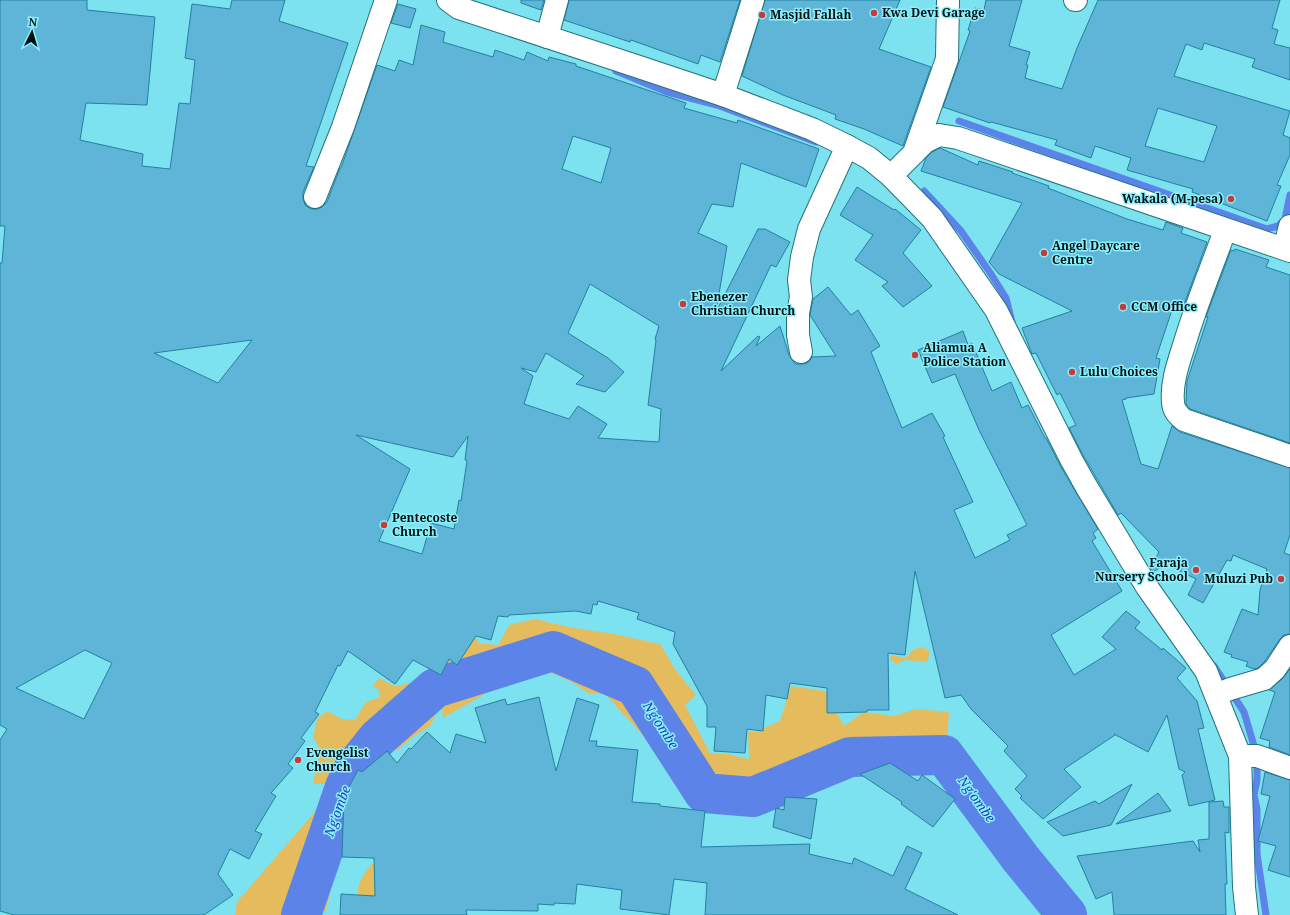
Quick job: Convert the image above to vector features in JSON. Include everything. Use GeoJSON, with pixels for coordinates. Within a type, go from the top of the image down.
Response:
{"type":"FeatureCollection","features":[{"type":"Feature","properties":{"kind":"street"},"geometry":{"type":"LineString","coordinates":[[315,197],[343,127],[386,0]]}},
{"type":"Feature","properties":{"kind":"street"},"geometry":{"type":"LineString","coordinates":[[448,0],[459,8],[630,64],[812,128],[869,158],[891,176],[932,218],[996,310],[1086,486],[1147,587],[1206,671],[1240,756],[1244,887],[1247,915]]}},
{"type":"Feature","properties":{"kind":"street"},"geometry":{"type":"LineString","coordinates":[[547,37],[557,0]]}},
{"type":"Feature","properties":{"kind":"street"},"geometry":{"type":"LineString","coordinates":[[723,96],[753,0]]}},
{"type":"Feature","properties":{"kind":"street"},"geometry":{"type":"LineString","coordinates":[[914,153],[947,59],[951,1]]}},
{"type":"Feature","properties":{"kind":"street"},"geometry":{"type":"LineString","coordinates":[[891,176],[925,142],[939,135],[958,138],[1287,250],[1290,226]]}},
{"type":"Feature","properties":{"kind":"street"},"geometry":{"type":"LineString","coordinates":[[801,352],[798,335],[798,313],[801,297],[798,280],[802,257],[809,229],[847,146]]}},
{"type":"Feature","properties":{"kind":"street"},"geometry":{"type":"LineString","coordinates":[[1225,228],[1194,314],[1176,371],[1173,405],[1184,420],[1290,456]]}},
{"type":"Feature","properties":{"kind":"street"},"geometry":{"type":"LineString","coordinates":[[1216,695],[1230,689],[1264,679],[1275,669],[1290,646]]}},
{"type":"Feature","properties":{"kind":"street"},"geometry":{"type":"LineString","coordinates":[[1240,756],[1257,756],[1290,768]]}},
{"type":"Feature","properties":{"kind":"shaded area"},"geometry":{"type":"Polygon","coordinates":[[[535,619],[660,644],[675,669],[696,695],[685,705],[710,753],[727,754],[749,759],[748,731],[755,732],[780,721],[791,686],[825,691],[844,726],[864,712],[894,716],[916,709],[949,712],[946,762],[915,758],[883,763],[842,780],[801,785],[763,802],[706,799],[637,729],[605,694],[588,693],[572,682],[540,668],[509,680],[443,718],[441,692],[449,626],[469,626],[479,643],[498,645],[509,625],[535,619]]]}},
{"type":"Feature","properties":{"kind":"shaded area"},"geometry":{"type":"Polygon","coordinates":[[[924,647],[930,652],[927,662],[906,660],[896,664],[890,659],[891,655],[905,658],[914,649],[924,647]]]}},
{"type":"Feature","properties":{"kind":"shaded area"},"geometry":{"type":"Polygon","coordinates":[[[379,678],[395,686],[423,681],[442,682],[439,698],[440,708],[429,727],[414,736],[398,750],[380,750],[341,784],[337,864],[326,910],[321,915],[235,915],[237,902],[339,784],[313,784],[320,750],[313,737],[317,719],[327,711],[342,719],[355,720],[366,702],[380,697],[379,690],[373,686],[379,678]]]}},
{"type":"Feature","properties":{"kind":"shaded area"},"geometry":{"type":"Polygon","coordinates":[[[385,863],[398,872],[361,915],[358,899],[358,888],[362,877],[372,864],[385,863]]]}},
{"type":"Feature","properties":{"kind":"building"},"geometry":{"type":"Polygon","coordinates":[[[0,0],[87,0],[87,10],[155,17],[147,105],[86,103],[80,140],[143,154],[142,166],[170,169],[179,103],[190,104],[195,60],[185,58],[192,4],[230,9],[232,0],[285,0],[279,21],[348,43],[306,166],[314,167],[303,192],[305,205],[311,209],[322,207],[327,202],[341,168],[377,65],[395,71],[399,60],[413,65],[421,25],[445,32],[443,42],[493,57],[495,50],[524,60],[527,52],[548,61],[549,57],[576,64],[576,66],[686,103],[684,108],[737,123],[738,120],[819,149],[806,187],[741,163],[733,207],[712,204],[698,233],[727,246],[716,312],[758,229],[765,229],[790,242],[776,267],[771,265],[721,371],[758,336],[760,337],[756,346],[780,326],[789,355],[796,364],[804,364],[809,362],[812,357],[836,356],[810,315],[813,299],[828,287],[851,315],[858,310],[880,346],[871,352],[902,428],[932,413],[945,436],[943,437],[973,502],[954,510],[975,558],[1010,540],[1007,535],[1027,525],[979,430],[955,374],[932,383],[918,350],[963,331],[968,345],[972,343],[992,391],[1011,382],[1022,408],[1028,405],[1061,467],[1098,529],[1093,533],[1096,538],[1092,541],[1122,591],[1051,635],[1074,675],[1116,649],[1102,637],[1126,611],[1140,622],[1135,628],[1162,650],[1163,648],[1186,668],[1177,678],[1197,701],[1204,728],[1198,729],[1215,800],[1189,806],[1182,775],[1185,772],[1179,769],[1167,715],[1148,752],[1114,734],[1115,735],[1064,769],[1081,787],[1043,819],[1020,798],[1022,796],[1015,789],[1027,776],[1004,751],[1008,746],[971,709],[961,695],[945,698],[915,571],[905,655],[888,653],[889,710],[827,713],[827,688],[790,683],[787,699],[766,695],[763,731],[747,729],[745,753],[714,751],[716,727],[707,727],[707,706],[673,644],[675,632],[637,619],[639,613],[598,601],[597,605],[593,604],[591,614],[576,611],[509,615],[508,617],[498,616],[491,640],[476,636],[457,665],[449,659],[441,675],[413,660],[395,684],[348,651],[340,666],[338,665],[315,712],[319,714],[301,738],[305,741],[288,764],[293,768],[271,793],[276,796],[255,831],[262,834],[249,859],[230,849],[218,874],[233,895],[204,915],[14,915],[0,911],[0,740],[7,729],[0,725],[0,263],[2,263],[5,226],[0,226],[0,0]],[[573,136],[562,169],[601,183],[611,148],[573,136]],[[590,284],[568,333],[608,358],[624,372],[605,392],[576,384],[584,376],[546,353],[536,372],[521,368],[533,376],[524,404],[569,419],[578,406],[607,424],[598,438],[659,442],[661,409],[648,405],[655,339],[659,326],[590,284]],[[252,340],[154,353],[218,383],[252,340]],[[356,435],[410,469],[379,541],[422,554],[431,523],[454,529],[459,500],[461,501],[467,461],[465,460],[468,436],[453,457],[356,435]],[[85,650],[16,688],[84,719],[112,663],[85,650]]]}},
{"type":"Feature","properties":{"kind":"building"},"geometry":{"type":"Polygon","coordinates":[[[521,0],[544,0],[541,10],[521,3],[521,0]]]}},
{"type":"Feature","properties":{"kind":"building"},"geometry":{"type":"Polygon","coordinates":[[[569,0],[740,0],[720,62],[701,55],[698,64],[631,40],[630,42],[564,20],[569,0]]]}},
{"type":"Feature","properties":{"kind":"building"},"geometry":{"type":"Polygon","coordinates":[[[765,0],[900,0],[879,49],[931,67],[903,146],[864,129],[835,119],[836,115],[783,95],[742,76],[765,0]]]}},
{"type":"Feature","properties":{"kind":"building"},"geometry":{"type":"Polygon","coordinates":[[[986,0],[1022,0],[1009,46],[1030,52],[1026,65],[1028,65],[1025,78],[1062,89],[1077,48],[1098,0],[1280,0],[1272,28],[1278,30],[1274,44],[1290,48],[1290,80],[1252,67],[1255,59],[1204,43],[1202,50],[1186,44],[1174,76],[1290,111],[1283,135],[1290,138],[1290,155],[1277,185],[1281,186],[1267,221],[1192,192],[1193,189],[1127,170],[1131,158],[1095,146],[1091,158],[1055,145],[1057,140],[991,122],[990,123],[943,107],[970,31],[968,30],[975,8],[984,10],[986,0]],[[1158,108],[1145,146],[1204,162],[1217,126],[1158,108]]]}},
{"type":"Feature","properties":{"kind":"building"},"geometry":{"type":"Polygon","coordinates":[[[398,4],[416,9],[410,28],[391,23],[398,4]]]}},
{"type":"Feature","properties":{"kind":"building"},"geometry":{"type":"Polygon","coordinates":[[[940,148],[978,165],[979,161],[1013,172],[1012,173],[1049,186],[1048,188],[1127,219],[1163,230],[1166,222],[1183,228],[1181,233],[1207,242],[1182,310],[1173,307],[1156,358],[1160,359],[1154,394],[1126,398],[1122,400],[1141,464],[1158,469],[1172,426],[1180,432],[1290,468],[1290,535],[1284,553],[1290,555],[1290,634],[1284,635],[1280,639],[1265,661],[1258,668],[1254,669],[1246,666],[1248,662],[1231,657],[1232,655],[1224,652],[1242,609],[1258,615],[1260,590],[1267,569],[1233,555],[1231,561],[1227,560],[1203,603],[1188,595],[1196,579],[1174,568],[1169,562],[1153,572],[1150,568],[1159,552],[1121,513],[1118,515],[1069,428],[1076,425],[1060,393],[1057,395],[1036,353],[1032,354],[1022,328],[1072,311],[999,274],[989,262],[1022,203],[921,171],[926,158],[932,152],[940,148]]]}},
{"type":"Feature","properties":{"kind":"building"},"geometry":{"type":"Polygon","coordinates":[[[857,187],[894,210],[895,209],[921,230],[903,253],[932,286],[903,307],[882,286],[888,282],[855,260],[873,235],[840,215],[857,187]]]}},
{"type":"Feature","properties":{"kind":"building"},"geometry":{"type":"Polygon","coordinates":[[[1235,249],[1269,260],[1266,267],[1290,275],[1290,443],[1190,409],[1186,404],[1187,381],[1208,317],[1206,317],[1231,250],[1234,251],[1235,249]]]}},
{"type":"Feature","properties":{"kind":"building"},"geometry":{"type":"Polygon","coordinates":[[[1290,669],[1290,755],[1269,747],[1270,741],[1260,738],[1275,692],[1269,690],[1283,678],[1290,669]]]}},
{"type":"Feature","properties":{"kind":"building"},"geometry":{"type":"Polygon","coordinates":[[[539,697],[556,771],[577,698],[599,705],[589,741],[597,741],[596,746],[638,750],[632,802],[660,804],[660,806],[705,811],[701,847],[810,844],[809,854],[852,864],[854,858],[893,876],[907,846],[922,853],[905,889],[958,915],[705,915],[707,883],[674,879],[669,915],[620,909],[622,890],[577,884],[575,904],[538,904],[538,911],[466,910],[467,915],[340,915],[341,894],[375,896],[374,858],[342,857],[344,796],[358,770],[362,772],[387,751],[397,763],[409,748],[411,749],[427,732],[450,753],[456,734],[486,743],[475,708],[505,699],[507,705],[539,697]]]}},
{"type":"Feature","properties":{"kind":"building"},"geometry":{"type":"Polygon","coordinates":[[[890,763],[918,781],[922,775],[955,799],[933,827],[901,804],[902,802],[860,774],[890,763]]]}},
{"type":"Feature","properties":{"kind":"building"},"geometry":{"type":"Polygon","coordinates":[[[1265,772],[1290,780],[1290,877],[1268,870],[1276,846],[1258,841],[1270,796],[1261,794],[1265,772]]]}},
{"type":"Feature","properties":{"kind":"building"},"geometry":{"type":"Polygon","coordinates":[[[1132,784],[1111,825],[1063,836],[1047,822],[1095,801],[1099,804],[1132,784]]]}},
{"type":"Feature","properties":{"kind":"building"},"geometry":{"type":"Polygon","coordinates":[[[1158,793],[1171,811],[1116,824],[1158,793]]]}},
{"type":"Feature","properties":{"kind":"building"},"geometry":{"type":"Polygon","coordinates":[[[785,797],[817,799],[811,839],[773,827],[776,808],[784,810],[785,797]]]}},
{"type":"Feature","properties":{"kind":"building"},"geometry":{"type":"Polygon","coordinates":[[[1223,801],[1224,807],[1229,807],[1229,833],[1225,832],[1227,884],[1225,884],[1226,915],[1114,915],[1112,892],[1096,899],[1077,856],[1193,841],[1200,852],[1198,840],[1209,839],[1209,802],[1223,801]]]}},
{"type":"Feature","properties":{"kind":"waterway"},"geometry":{"type":"LineString","coordinates":[[616,71],[667,92],[717,105],[816,142]]}},
{"type":"Feature","properties":{"kind":"waterway"},"geometry":{"type":"LineString","coordinates":[[959,121],[1267,229],[1278,226],[1285,219],[1290,195]]}},
{"type":"Feature","properties":{"kind":"waterway"},"geometry":{"type":"LineString","coordinates":[[924,191],[961,231],[991,274],[1006,298],[1012,322]]}},
{"type":"Feature","properties":{"kind":"waterway","name":"Ng'ombe"},"geometry":{"type":"LineString","coordinates":[[301,915],[345,787],[354,768],[378,738],[435,688],[553,651],[635,686],[704,793],[753,797],[850,757],[944,755],[1021,859],[1067,915]]}},
{"type":"Feature","properties":{"kind":"waterway"},"geometry":{"type":"LineString","coordinates":[[1214,666],[1244,712],[1257,756],[1257,780],[1254,795],[1257,809],[1257,854],[1266,915]]}},
{"type":"Feature","properties":{"kind":"place","name":"Kwa Devi Garage"},"geometry":{"type":"Point","coordinates":[874,13]}},
{"type":"Feature","properties":{"kind":"place","name":"Masjid Fallah"},"geometry":{"type":"Point","coordinates":[762,15]}},
{"type":"Feature","properties":{"kind":"place","name":"Wakala (M-pesa)"},"geometry":{"type":"Point","coordinates":[1231,199]}},
{"type":"Feature","properties":{"kind":"place","name":"Angel Daycare Centre"},"geometry":{"type":"Point","coordinates":[1044,253]}},
{"type":"Feature","properties":{"kind":"place","name":"Ebenezer Christian Church"},"geometry":{"type":"Point","coordinates":[683,304]}},
{"type":"Feature","properties":{"kind":"place","name":"CCM Office"},"geometry":{"type":"Point","coordinates":[1123,307]}},
{"type":"Feature","properties":{"kind":"place","name":"Aliamua A Police Station"},"geometry":{"type":"Point","coordinates":[915,355]}},
{"type":"Feature","properties":{"kind":"place","name":"Lulu Choices"},"geometry":{"type":"Point","coordinates":[1072,372]}},
{"type":"Feature","properties":{"kind":"place","name":"Pentecoste Church"},"geometry":{"type":"Point","coordinates":[384,525]}},
{"type":"Feature","properties":{"kind":"place","name":"Faraja Nursery School"},"geometry":{"type":"Point","coordinates":[1196,570]}},
{"type":"Feature","properties":{"kind":"place","name":"Muluzi Pub"},"geometry":{"type":"Point","coordinates":[1281,579]}},
{"type":"Feature","properties":{"kind":"place","name":"Evengelist Church"},"geometry":{"type":"Point","coordinates":[298,760]}}]}
